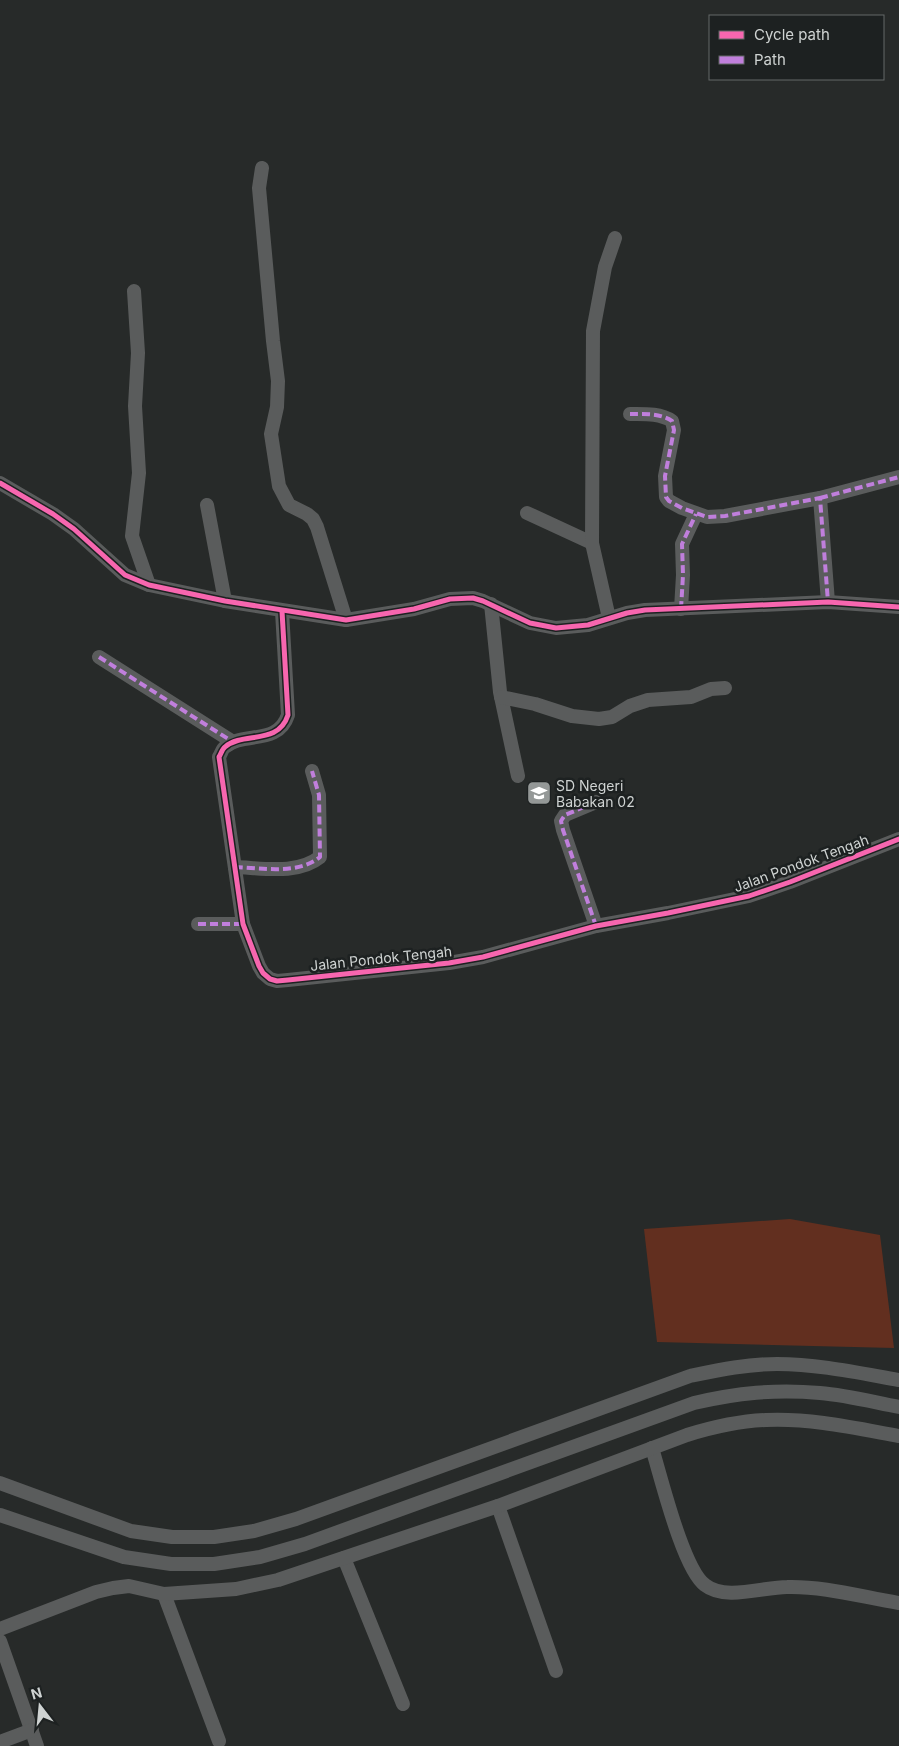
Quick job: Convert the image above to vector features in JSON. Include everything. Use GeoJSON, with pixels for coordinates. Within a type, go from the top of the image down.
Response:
{"type":"FeatureCollection","features":[{"type":"Feature","properties":{"kind":"street"},"geometry":{"type":"LineString","coordinates":[[262,168],[259,188],[272,341],[278,381],[277,408],[271,434],[279,486],[289,505],[307,514],[313,519],[317,527],[346,620]]}},
{"type":"Feature","properties":{"kind":"street"},"geometry":{"type":"LineString","coordinates":[[609,618],[592,543],[593,331],[605,267],[615,238]]}},
{"type":"Feature","properties":{"kind":"street"},"geometry":{"type":"LineString","coordinates":[[134,292],[138,352],[135,406],[139,473],[132,536],[149,585]]}},
{"type":"Feature","properties":{"kind":"street"},"geometry":{"type":"LineString","coordinates":[[630,414],[655,415],[666,417],[672,421],[674,430],[665,476],[666,497],[669,501],[696,514],[707,517],[725,516],[820,498],[899,477]]}},
{"type":"Feature","properties":{"kind":"street"},"geometry":{"type":"LineString","coordinates":[[0,483],[53,514],[74,529],[125,574],[149,585],[346,620],[414,609],[450,599],[473,598],[530,622],[550,627],[588,625],[627,613],[645,610],[828,602],[899,607]]}},
{"type":"Feature","properties":{"kind":"street"},"geometry":{"type":"LineString","coordinates":[[820,498],[828,602]]}},
{"type":"Feature","properties":{"kind":"street"},"geometry":{"type":"LineString","coordinates":[[207,504],[225,600]]}},
{"type":"Feature","properties":{"kind":"street"},"geometry":{"type":"LineString","coordinates":[[527,513],[592,543]]}},
{"type":"Feature","properties":{"kind":"street"},"geometry":{"type":"LineString","coordinates":[[681,609],[682,544],[696,514]]}},
{"type":"Feature","properties":{"kind":"street"},"geometry":{"type":"LineString","coordinates":[[491,604],[501,697],[518,776]]}},
{"type":"Feature","properties":{"kind":"street"},"geometry":{"type":"LineString","coordinates":[[98,657],[233,742],[255,738],[275,732],[285,725],[288,715],[282,610]]}},
{"type":"Feature","properties":{"kind":"street"},"geometry":{"type":"LineString","coordinates":[[501,697],[535,704],[572,716],[599,719],[612,717],[630,706],[648,700],[691,696],[725,688]]}},
{"type":"Feature","properties":{"kind":"street","name":"Jalan Pondok Tengah"},"geometry":{"type":"LineString","coordinates":[[233,742],[224,748],[219,757],[243,924],[258,966],[270,978],[277,981],[440,964],[484,957],[596,926],[749,896],[899,839]]}},
{"type":"Feature","properties":{"kind":"street"},"geometry":{"type":"LineString","coordinates":[[235,867],[290,868],[314,862],[320,857],[319,795],[312,771]]}},
{"type":"Feature","properties":{"kind":"street"},"geometry":{"type":"LineString","coordinates":[[596,802],[565,815],[561,821],[596,926]]}},
{"type":"Feature","properties":{"kind":"street"},"geometry":{"type":"LineString","coordinates":[[198,924],[243,924]]}},
{"type":"Feature","properties":{"kind":"street"},"geometry":{"type":"LineString","coordinates":[[0,1483],[131,1531],[172,1537],[214,1537],[254,1531],[296,1520],[690,1376],[732,1367],[777,1364],[823,1366],[899,1380]]}},
{"type":"Feature","properties":{"kind":"street"},"geometry":{"type":"LineString","coordinates":[[0,1515],[124,1557],[171,1564],[214,1564],[260,1557],[305,1544],[694,1403],[734,1394],[777,1391],[821,1393],[899,1407]]}},
{"type":"Feature","properties":{"kind":"street"},"geometry":{"type":"LineString","coordinates":[[0,1629],[96,1592],[112,1588],[129,1586],[164,1594],[257,1586],[498,1506],[714,1426],[767,1420],[829,1423],[899,1436]]}},
{"type":"Feature","properties":{"kind":"street"},"geometry":{"type":"LineString","coordinates":[[652,1448],[682,1547],[693,1570],[704,1585],[720,1592],[787,1587],[814,1588],[899,1603]]}},
{"type":"Feature","properties":{"kind":"street"},"geometry":{"type":"LineString","coordinates":[[498,1506],[556,1671]]}},
{"type":"Feature","properties":{"kind":"street"},"geometry":{"type":"LineString","coordinates":[[344,1558],[403,1704]]}},
{"type":"Feature","properties":{"kind":"street"},"geometry":{"type":"LineString","coordinates":[[164,1594],[219,1741]]}},
{"type":"Feature","properties":{"kind":"street"},"geometry":{"type":"LineString","coordinates":[[0,1641],[37,1746]]}},
{"type":"Feature","properties":{"kind":"street"},"geometry":{"type":"LineString","coordinates":[[0,1742],[32,1730]]}},
{"type":"Feature","properties":{"kind":"shaded area"},"geometry":{"type":"Polygon","coordinates":[[[790,1219],[880,1235],[894,1348],[657,1342],[644,1229],[790,1219]]]}},
{"type":"Feature","properties":{"kind":"marked path"},"geometry":{"type":"LineString","coordinates":[[630,414],[657,415],[672,421],[674,430],[665,476],[666,497],[669,501],[682,508],[707,517],[725,516],[820,498],[828,602]]}},
{"type":"Feature","properties":{"kind":"marked path"},"geometry":{"type":"LineString","coordinates":[[820,498],[899,477]]}},
{"type":"Feature","properties":{"kind":"marked path"},"geometry":{"type":"LineString","coordinates":[[681,609],[682,544],[696,514]]}},
{"type":"Feature","properties":{"kind":"marked path"},"geometry":{"type":"LineString","coordinates":[[99,657],[233,742]]}},
{"type":"Feature","properties":{"kind":"marked path"},"geometry":{"type":"LineString","coordinates":[[235,867],[291,868],[311,863],[320,857],[319,795],[312,771]]}},
{"type":"Feature","properties":{"kind":"marked path"},"geometry":{"type":"LineString","coordinates":[[596,802],[565,815],[561,821],[596,926]]}},
{"type":"Feature","properties":{"kind":"marked path"},"geometry":{"type":"LineString","coordinates":[[198,924],[243,924]]}},
{"type":"Feature","properties":{"kind":"cycle path"},"geometry":{"type":"LineString","coordinates":[[0,483],[53,514],[74,529],[125,575],[149,585],[225,601],[346,620],[414,609],[450,599],[473,598],[530,623],[556,628],[588,625],[627,613],[645,610],[828,602],[899,607]]}},
{"type":"Feature","properties":{"kind":"cycle path"},"geometry":{"type":"LineString","coordinates":[[282,611],[288,715],[283,725],[276,731],[268,735],[232,742],[224,748],[219,757],[243,924],[259,966],[270,979],[277,981],[288,980],[449,963],[483,957],[596,926],[749,896],[899,839]]}},
{"type":"Feature","properties":{"kind":"place","name":"SD Negeri Babakan 02"},"geometry":{"type":"Point","coordinates":[539,793]}}]}
